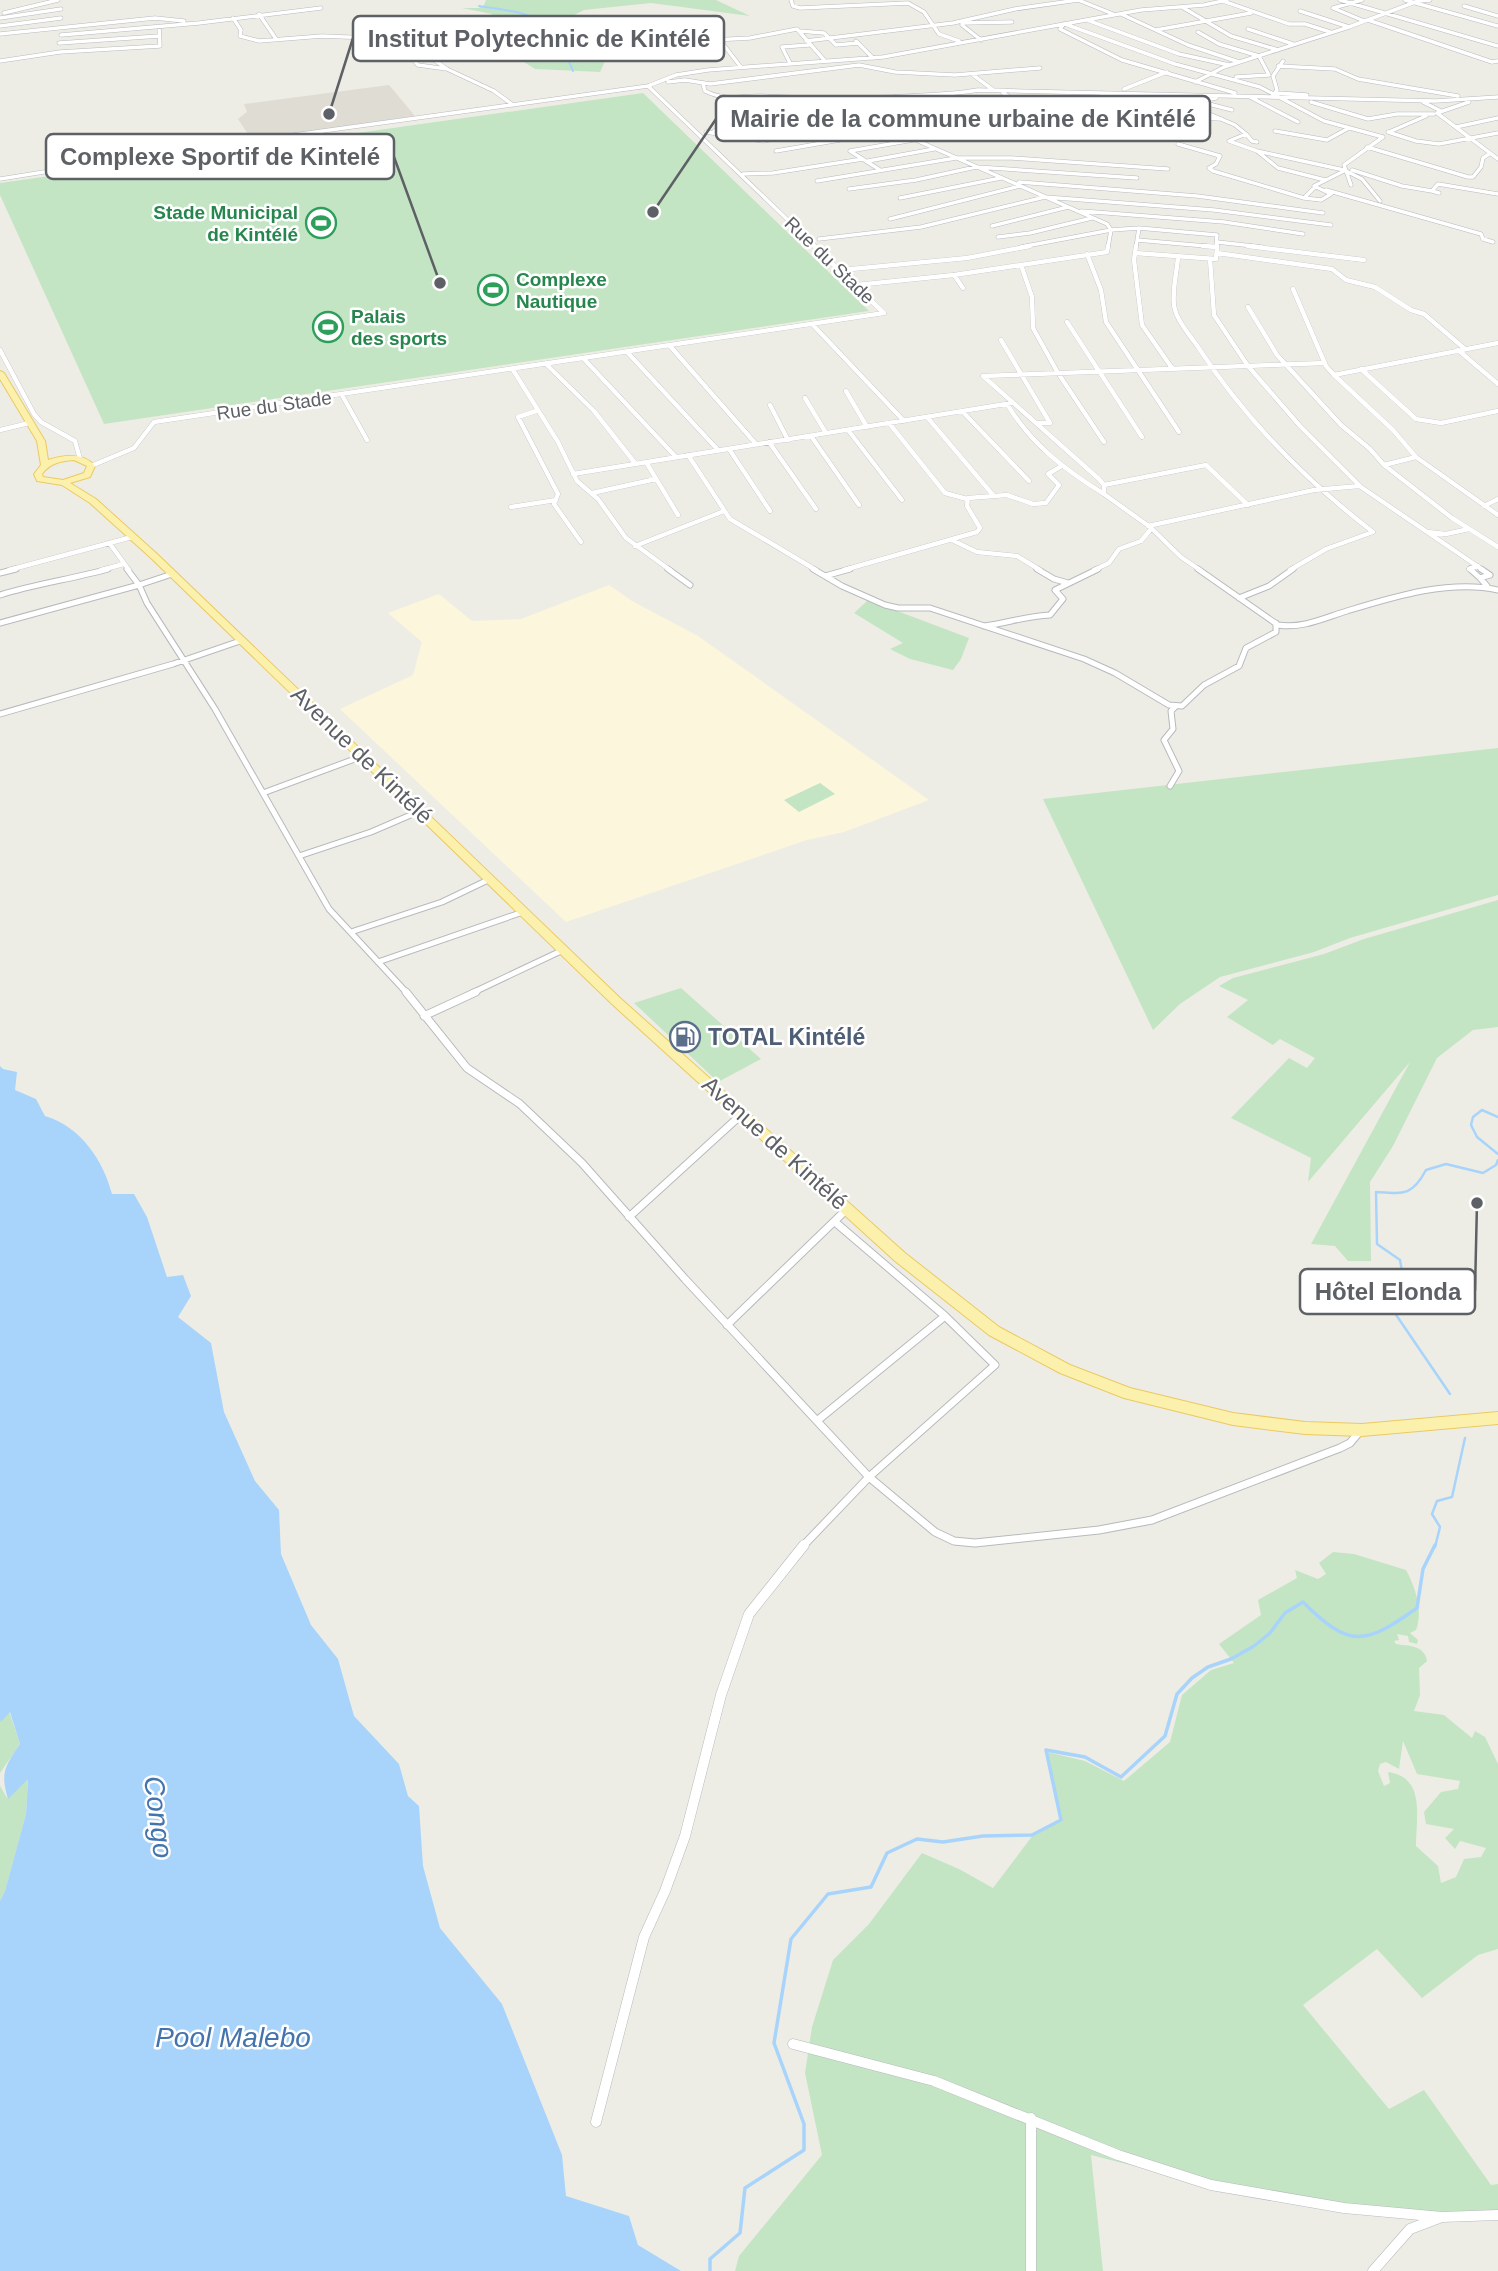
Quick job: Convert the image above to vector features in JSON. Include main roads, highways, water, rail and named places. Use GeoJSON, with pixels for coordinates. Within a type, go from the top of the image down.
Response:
{"type":"FeatureCollection","features":[{"type":"Feature","properties":{"kind":"main road","name":"Avenue de Kintélé"},"geometry":{"type":"LineString","coordinates":[[0,373],[41,441],[67,458]]}},
{"type":"Feature","properties":{"kind":"main road","name":"Avenue de Kintélé"},"geometry":{"type":"LineString","coordinates":[[41,441],[45,465]]}},
{"type":"Feature","properties":{"kind":"main road","name":"Avenue de Kintélé"},"geometry":{"type":"LineString","coordinates":[[87,475],[91,466],[80,459],[67,458],[45,465],[38,474],[40,479],[64,483],[93,501],[563,950],[900,1257],[977,1319],[1010,1340],[1065,1368],[1129,1394],[1200,1413],[1275,1424],[1362,1430],[1498,1418]]}},
{"type":"Feature","properties":{"kind":"main road"},"geometry":{"type":"LineString","coordinates":[[64,483],[87,475],[87,487],[93,501]]}},
{"type":"Feature","properties":{"kind":"water","name":"Pool Malebo"},"geometry":{"type":"Polygon","coordinates":[[[0,1066],[17,1072],[15,1090],[36,1099],[45,1116],[69,1128],[89,1146],[103,1169],[112,1194],[134,1194],[147,1217],[167,1277],[183,1275],[191,1296],[178,1317],[211,1343],[224,1412],[255,1481],[279,1510],[281,1554],[311,1625],[338,1659],[354,1716],[399,1764],[408,1796],[419,1806],[423,1866],[440,1928],[502,2004],[562,2155],[566,2196],[629,2216],[638,2245],[681,2271],[0,2271],[0,1901],[26,1814],[28,1779],[8,1799],[4,1783],[5,1770],[20,1744],[10,1712],[1,1722],[0,1719],[0,1066]]]}},
{"type":"Feature","properties":{"kind":"waterway"},"geometry":{"type":"LineString","coordinates":[[479,6],[528,15],[539,20],[557,38],[573,71]]}},
{"type":"Feature","properties":{"kind":"waterway"},"geometry":{"type":"LineString","coordinates":[[1498,1117],[1482,1110],[1473,1117],[1471,1125],[1477,1137],[1498,1154]]}},
{"type":"Feature","properties":{"kind":"waterway"},"geometry":{"type":"LineString","coordinates":[[1450,1394],[1388,1303],[1403,1277],[1400,1260],[1377,1244],[1376,1192],[1406,1191],[1416,1185],[1426,1170],[1446,1164],[1483,1173],[1496,1165],[1498,1160]]}},
{"type":"Feature","properties":{"kind":"waterway"},"geometry":{"type":"LineString","coordinates":[[1435,1547],[1440,1527],[1432,1514],[1437,1501],[1452,1497],[1465,1438]]}},
{"type":"Feature","properties":{"kind":"waterway"},"geometry":{"type":"LineString","coordinates":[[710,2271],[710,2259],[740,2233],[745,2188],[804,2150],[804,2124],[774,2043],[791,1939],[828,1894],[871,1887],[887,1853],[917,1839],[943,1842],[983,1836],[1032,1835],[1061,1820],[1046,1750],[1085,1757],[1121,1777],[1165,1736],[1177,1694],[1192,1678],[1208,1667],[1231,1659],[1254,1646],[1270,1633],[1285,1613],[1303,1602],[1333,1628],[1358,1637],[1384,1629],[1417,1608],[1423,1569],[1435,1545]]}},
{"type":"Feature","properties":{"kind":"place","name":"Institut Polytechnic de Kintélé"},"geometry":{"type":"Point","coordinates":[329,114]}},
{"type":"Feature","properties":{"kind":"place","name":"Mairie de la commune urbaine de Kintélé"},"geometry":{"type":"Point","coordinates":[653,212]}},
{"type":"Feature","properties":{"kind":"place","name":"Stade Municipal de Kintélé"},"geometry":{"type":"Point","coordinates":[321,223]}},
{"type":"Feature","properties":{"kind":"place","name":"Complexe Sportif de Kintelé"},"geometry":{"type":"Point","coordinates":[440,283]}},
{"type":"Feature","properties":{"kind":"place","name":"Complexe Nautique"},"geometry":{"type":"Point","coordinates":[493,290]}},
{"type":"Feature","properties":{"kind":"place","name":"Palais des sports"},"geometry":{"type":"Point","coordinates":[328,327]}},
{"type":"Feature","properties":{"kind":"place","name":"TOTAL Kintélé"},"geometry":{"type":"Point","coordinates":[685,1037]}},
{"type":"Feature","properties":{"kind":"place","name":"Hôtel Elonda"},"geometry":{"type":"Point","coordinates":[1477,1203]}},
{"type":"Feature","properties":{"kind":"water label","name":"Congo"},"geometry":{"type":"Point","coordinates":[159,1817]}}]}
